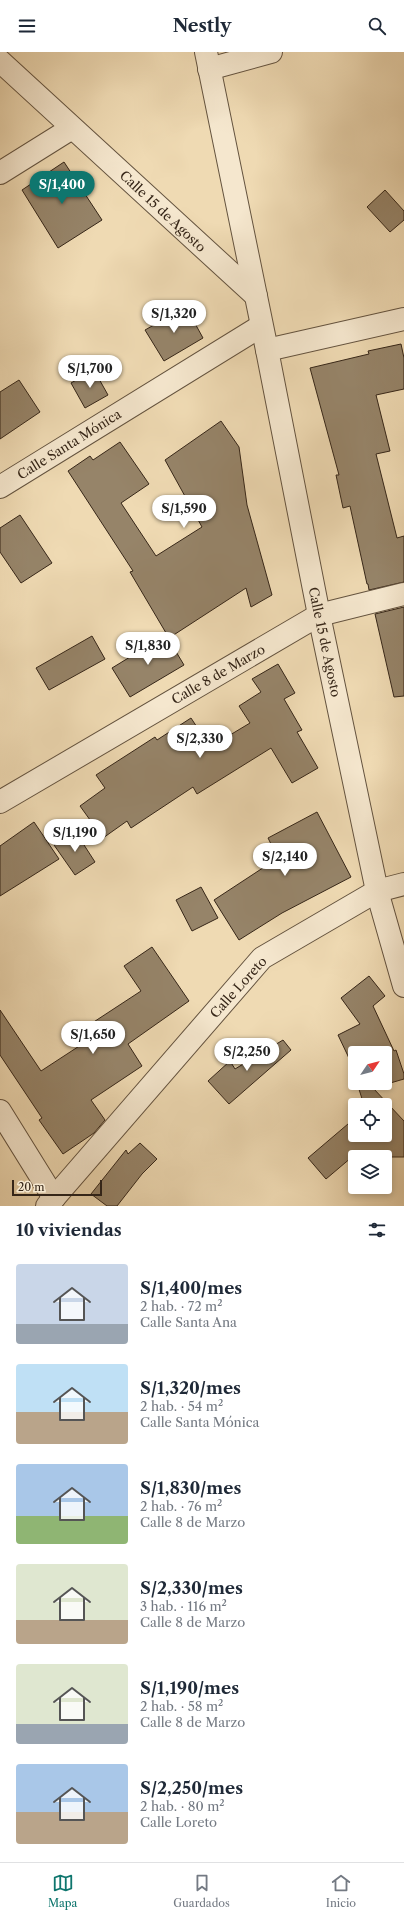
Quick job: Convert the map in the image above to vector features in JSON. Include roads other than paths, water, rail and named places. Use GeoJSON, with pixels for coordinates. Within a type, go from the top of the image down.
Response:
{"type":"FeatureCollection","features":[{"type":"Feature","properties":{"kind":"street"},"geometry":{"type":"LineString","coordinates":[[208,60],[271,52]]}},
{"type":"Feature","properties":{"kind":"street","name":"Calle 15 de Agosto"},"geometry":{"type":"LineString","coordinates":[[208,60],[319,615],[378,892],[404,986]]}},
{"type":"Feature","properties":{"kind":"street","name":"Calle 15 de Agosto"},"geometry":{"type":"LineString","coordinates":[[0,61],[256,296]]}},
{"type":"Feature","properties":{"kind":"street"},"geometry":{"type":"LineString","coordinates":[[0,173],[72,128]]}},
{"type":"Feature","properties":{"kind":"street"},"geometry":{"type":"LineString","coordinates":[[267,350],[404,319]]}},
{"type":"Feature","properties":{"kind":"street","name":"Calle Santa Mónica"},"geometry":{"type":"LineString","coordinates":[[0,487],[261,326]]}},
{"type":"Feature","properties":{"kind":"street","name":"Calle 8 de Marzo"},"geometry":{"type":"LineString","coordinates":[[0,802],[319,615],[404,594]]}},
{"type":"Feature","properties":{"kind":"street","name":"Calle Loreto"},"geometry":{"type":"LineString","coordinates":[[51,1202],[262,958],[378,892],[404,884]]}},
{"type":"Feature","properties":{"kind":"street"},"geometry":{"type":"LineString","coordinates":[[0,1111],[51,1202]]}}]}
